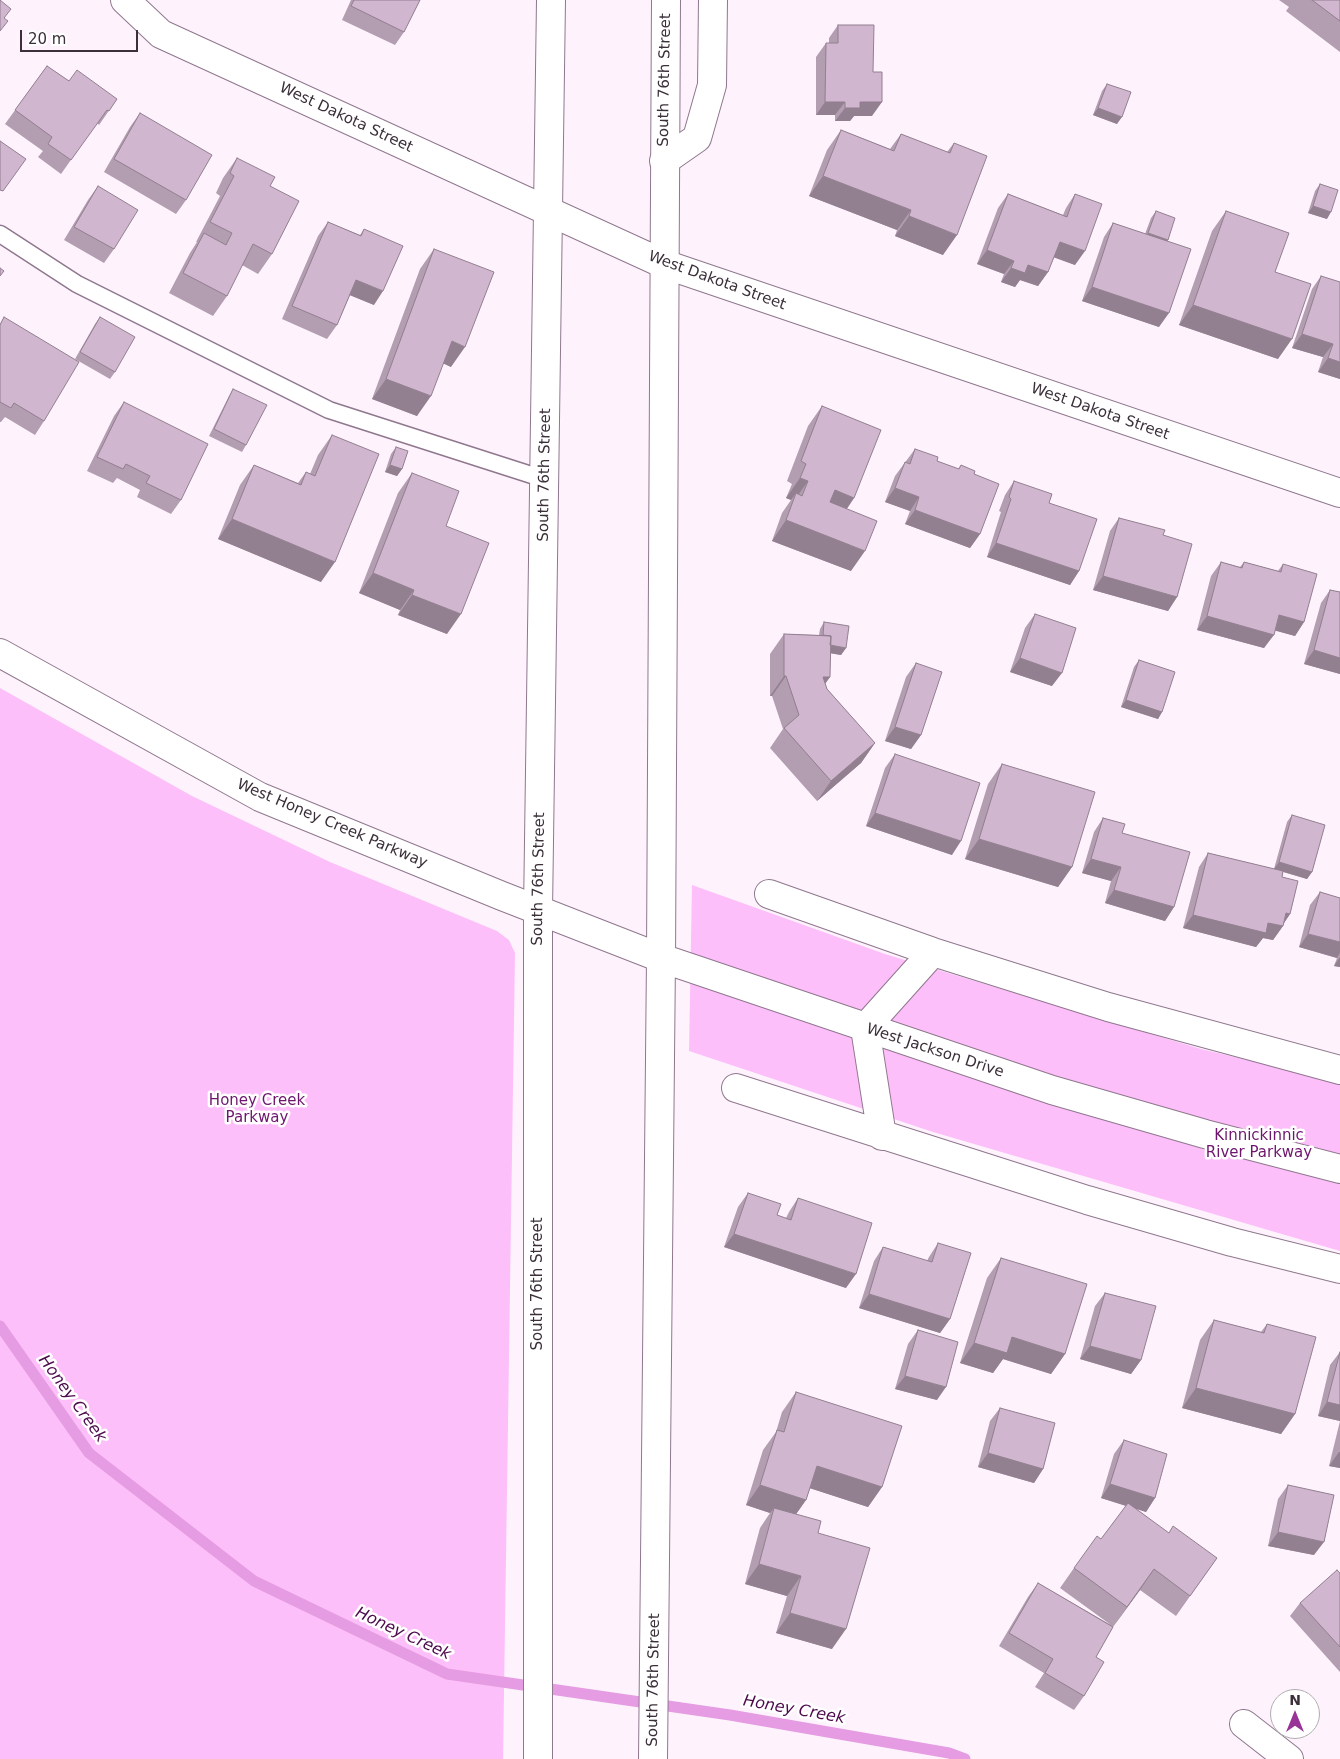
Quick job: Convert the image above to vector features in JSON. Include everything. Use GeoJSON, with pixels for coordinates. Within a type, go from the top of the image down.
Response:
{"type":"FeatureCollection","features":[{"type":"Feature","properties":{"kind":"street","name":"West Dakota Street"},"geometry":{"type":"LineString","coordinates":[[125,0],[161,34],[664,264],[1340,492]]}},
{"type":"Feature","properties":{"kind":"street","name":"South 76th Street"},"geometry":{"type":"LineString","coordinates":[[538,1753],[538,911],[551,0]]}},
{"type":"Feature","properties":{"kind":"street","name":"South 76th Street"},"geometry":{"type":"LineString","coordinates":[[653,1759],[661,958],[666,0]]}},
{"type":"Feature","properties":{"kind":"street","name":"South 76th Street"},"geometry":{"type":"LineString","coordinates":[[664,160],[697,138],[712,85],[713,0]]}},
{"type":"Feature","properties":{"kind":"street","name":"West Honey Creek Parkway"},"geometry":{"type":"LineString","coordinates":[[0,653],[15,664],[260,797],[538,911]]}},
{"type":"Feature","properties":{"kind":"street"},"geometry":{"type":"LineString","coordinates":[[769,894],[933,952],[1108,1007],[1340,1070]]}},
{"type":"Feature","properties":{"kind":"street","name":"West Jackson Drive"},"geometry":{"type":"LineString","coordinates":[[538,911],[661,958],[1052,1090],[1204,1134],[1340,1169]]}},
{"type":"Feature","properties":{"kind":"street"},"geometry":{"type":"LineString","coordinates":[[882,1136],[865,1028],[933,952]]}},
{"type":"Feature","properties":{"kind":"street"},"geometry":{"type":"LineString","coordinates":[[736,1088],[1087,1200],[1232,1242],[1340,1269]]}},
{"type":"Feature","properties":{"kind":"street"},"geometry":{"type":"LineString","coordinates":[[1244,1724],[1289,1759]]}},
{"type":"Feature","properties":{"kind":"lane"},"geometry":{"type":"LineString","coordinates":[[0,234],[77,284],[329,410],[544,479]]}},
{"type":"Feature","properties":{"kind":"green space","name":"Honey Creek Parkway"},"geometry":{"type":"Polygon","coordinates":[[[0,688],[192,796],[330,862],[497,931],[509,940],[515,953],[503,1759],[0,1759],[0,688]]]}},
{"type":"Feature","properties":{"kind":"green space","name":"Kinnickinnic River Parkway"},"geometry":{"type":"Polygon","coordinates":[[[692,885],[885,954],[1201,1049],[1340,1082],[1340,1251],[933,1132],[689,1051],[692,885]]]}},
{"type":"Feature","properties":{"kind":"building"},"geometry":{"type":"Polygon","coordinates":[[[0,0],[11,9],[4,18],[8,21],[0,31],[0,0]]]}},
{"type":"Feature","properties":{"kind":"building"},"geometry":{"type":"Polygon","coordinates":[[[354,0],[420,0],[404,32],[351,6],[354,0]]]}},
{"type":"Feature","properties":{"kind":"building"},"geometry":{"type":"Polygon","coordinates":[[[1312,0],[1340,0],[1340,21],[1312,0]]]}},
{"type":"Feature","properties":{"kind":"building"},"geometry":{"type":"Polygon","coordinates":[[[838,25],[874,25],[873,72],[882,72],[882,102],[860,102],[860,108],[845,108],[845,102],[825,102],[826,43],[838,43],[838,25]]]}},
{"type":"Feature","properties":{"kind":"building"},"geometry":{"type":"Polygon","coordinates":[[[47,66],[69,81],[77,70],[117,99],[71,160],[48,144],[52,137],[15,110],[47,66]]]}},
{"type":"Feature","properties":{"kind":"building"},"geometry":{"type":"Polygon","coordinates":[[[1107,84],[1131,92],[1122,117],[1098,108],[1107,84]]]}},
{"type":"Feature","properties":{"kind":"building"},"geometry":{"type":"Polygon","coordinates":[[[140,113],[212,155],[186,200],[114,159],[140,113]]]}},
{"type":"Feature","properties":{"kind":"building"},"geometry":{"type":"Polygon","coordinates":[[[841,130],[894,151],[901,134],[950,153],[954,143],[987,156],[957,235],[909,216],[911,210],[823,176],[841,130]]]}},
{"type":"Feature","properties":{"kind":"building"},"geometry":{"type":"Polygon","coordinates":[[[0,141],[26,159],[3,191],[0,190],[0,141]]]}},
{"type":"Feature","properties":{"kind":"building"},"geometry":{"type":"Polygon","coordinates":[[[237,158],[275,177],[270,186],[299,201],[272,254],[253,244],[227,296],[183,273],[204,233],[226,245],[232,233],[210,222],[234,176],[230,173],[237,158]]]}},
{"type":"Feature","properties":{"kind":"building"},"geometry":{"type":"Polygon","coordinates":[[[1320,184],[1338,190],[1331,212],[1313,206],[1320,184]]]}},
{"type":"Feature","properties":{"kind":"building"},"geometry":{"type":"Polygon","coordinates":[[[98,186],[138,210],[114,249],[74,227],[98,186]]]}},
{"type":"Feature","properties":{"kind":"building"},"geometry":{"type":"Polygon","coordinates":[[[1008,194],[1067,217],[1075,194],[1102,204],[1085,251],[1060,242],[1048,272],[1028,265],[1025,273],[1011,268],[1014,261],[987,250],[1008,194]]]}},
{"type":"Feature","properties":{"kind":"building"},"geometry":{"type":"Polygon","coordinates":[[[1156,211],[1175,218],[1168,240],[1148,233],[1156,211]]]}},
{"type":"Feature","properties":{"kind":"building"},"geometry":{"type":"Polygon","coordinates":[[[1226,211],[1289,233],[1275,272],[1311,284],[1292,339],[1193,305],[1226,211]]]}},
{"type":"Feature","properties":{"kind":"building"},"geometry":{"type":"Polygon","coordinates":[[[328,222],[361,236],[364,229],[403,246],[383,291],[356,280],[337,325],[292,306],[328,222]]]}},
{"type":"Feature","properties":{"kind":"building"},"geometry":{"type":"Polygon","coordinates":[[[1113,223],[1191,249],[1169,313],[1092,287],[1113,223]]]}},
{"type":"Feature","properties":{"kind":"building"},"geometry":{"type":"Polygon","coordinates":[[[434,249],[494,272],[465,347],[452,341],[431,396],[386,379],[434,249]]]}},
{"type":"Feature","properties":{"kind":"building"},"geometry":{"type":"Polygon","coordinates":[[[0,268],[4,271],[0,276],[0,268]]]}},
{"type":"Feature","properties":{"kind":"building"},"geometry":{"type":"Polygon","coordinates":[[[1321,276],[1340,282],[1340,362],[1328,358],[1333,344],[1302,334],[1321,276]]]}},
{"type":"Feature","properties":{"kind":"building"},"geometry":{"type":"Polygon","coordinates":[[[4,317],[79,362],[44,421],[14,403],[11,408],[0,402],[0,325],[4,317]]]}},
{"type":"Feature","properties":{"kind":"building"},"geometry":{"type":"Polygon","coordinates":[[[100,317],[135,337],[115,372],[80,352],[100,317]]]}},
{"type":"Feature","properties":{"kind":"building"},"geometry":{"type":"Polygon","coordinates":[[[233,389],[267,405],[246,445],[214,429],[233,389]]]}},
{"type":"Feature","properties":{"kind":"building"},"geometry":{"type":"Polygon","coordinates":[[[124,402],[208,444],[181,500],[146,483],[150,476],[126,464],[123,469],[97,457],[124,402]]]}},
{"type":"Feature","properties":{"kind":"building"},"geometry":{"type":"Polygon","coordinates":[[[822,406],[881,430],[854,498],[835,490],[830,502],[877,521],[865,551],[786,520],[796,493],[802,496],[808,481],[800,478],[806,464],[801,461],[822,406]]]}},
{"type":"Feature","properties":{"kind":"building"},"geometry":{"type":"Polygon","coordinates":[[[332,435],[379,454],[335,562],[232,519],[254,465],[301,485],[306,472],[315,476],[332,435]]]}},
{"type":"Feature","properties":{"kind":"building"},"geometry":{"type":"Polygon","coordinates":[[[396,447],[408,451],[402,469],[390,465],[396,447]]]}},
{"type":"Feature","properties":{"kind":"building"},"geometry":{"type":"Polygon","coordinates":[[[915,449],[938,457],[937,461],[959,469],[961,465],[975,471],[974,474],[999,484],[980,534],[915,510],[919,497],[895,488],[905,462],[910,464],[915,449]]]}},
{"type":"Feature","properties":{"kind":"building"},"geometry":{"type":"Polygon","coordinates":[[[412,473],[459,491],[446,526],[489,543],[461,614],[412,595],[414,590],[373,573],[412,473]]]}},
{"type":"Feature","properties":{"kind":"building"},"geometry":{"type":"Polygon","coordinates":[[[1014,481],[1052,494],[1049,503],[1097,519],[1079,571],[996,543],[1011,499],[1009,497],[1014,481]]]}},
{"type":"Feature","properties":{"kind":"building"},"geometry":{"type":"Polygon","coordinates":[[[1119,518],[1165,530],[1163,535],[1192,544],[1177,597],[1103,576],[1119,518]]]}},
{"type":"Feature","properties":{"kind":"building"},"geometry":{"type":"Polygon","coordinates":[[[1221,562],[1242,568],[1244,562],[1281,572],[1283,564],[1317,574],[1304,622],[1279,615],[1274,635],[1207,616],[1221,562]]]}},
{"type":"Feature","properties":{"kind":"building"},"geometry":{"type":"Polygon","coordinates":[[[1330,590],[1340,592],[1340,658],[1314,650],[1330,590]]]}},
{"type":"Feature","properties":{"kind":"building"},"geometry":{"type":"Polygon","coordinates":[[[1035,614],[1076,628],[1062,673],[1020,658],[1035,614]]]}},
{"type":"Feature","properties":{"kind":"building"},"geometry":{"type":"Polygon","coordinates":[[[824,622],[849,626],[846,648],[830,645],[831,636],[823,635],[824,622]]]}},
{"type":"Feature","properties":{"kind":"building"},"geometry":{"type":"Polygon","coordinates":[[[784,634],[831,636],[830,677],[823,677],[827,689],[875,743],[831,781],[784,728],[799,715],[786,676],[784,676],[784,634]]]}},
{"type":"Feature","properties":{"kind":"building"},"geometry":{"type":"Polygon","coordinates":[[[1139,660],[1175,672],[1162,712],[1126,700],[1139,660]]]}},
{"type":"Feature","properties":{"kind":"building"},"geometry":{"type":"Polygon","coordinates":[[[916,663],[942,672],[921,735],[895,727],[916,663]]]}},
{"type":"Feature","properties":{"kind":"building"},"geometry":{"type":"Polygon","coordinates":[[[895,754],[980,783],[961,841],[875,813],[895,754]]]}},
{"type":"Feature","properties":{"kind":"building"},"geometry":{"type":"Polygon","coordinates":[[[1002,764],[1095,792],[1072,867],[979,839],[1002,764]]]}},
{"type":"Feature","properties":{"kind":"building"},"geometry":{"type":"Polygon","coordinates":[[[1292,815],[1325,825],[1312,872],[1279,862],[1292,815]]]}},
{"type":"Feature","properties":{"kind":"building"},"geometry":{"type":"Polygon","coordinates":[[[1103,818],[1125,824],[1122,833],[1190,852],[1174,907],[1114,890],[1121,867],[1091,859],[1103,818]]]}},
{"type":"Feature","properties":{"kind":"building"},"geometry":{"type":"Polygon","coordinates":[[[1208,853],[1283,871],[1282,877],[1298,881],[1290,914],[1286,913],[1283,926],[1268,923],[1266,933],[1193,915],[1208,853]]]}},
{"type":"Feature","properties":{"kind":"building"},"geometry":{"type":"Polygon","coordinates":[[[1320,892],[1340,898],[1340,942],[1308,934],[1320,892]]]}},
{"type":"Feature","properties":{"kind":"building"},"geometry":{"type":"Polygon","coordinates":[[[748,1193],[781,1204],[777,1215],[791,1220],[798,1198],[872,1223],[856,1274],[734,1234],[748,1193]]]}},
{"type":"Feature","properties":{"kind":"building"},"geometry":{"type":"Polygon","coordinates":[[[938,1243],[971,1253],[950,1319],[869,1294],[883,1247],[932,1262],[938,1243]]]}},
{"type":"Feature","properties":{"kind":"building"},"geometry":{"type":"Polygon","coordinates":[[[1001,1258],[1087,1284],[1065,1354],[1012,1337],[1007,1353],[974,1343],[1001,1258]]]}},
{"type":"Feature","properties":{"kind":"building"},"geometry":{"type":"Polygon","coordinates":[[[1105,1293],[1156,1306],[1141,1360],[1090,1346],[1105,1293]]]}},
{"type":"Feature","properties":{"kind":"building"},"geometry":{"type":"Polygon","coordinates":[[[1214,1320],[1264,1333],[1267,1324],[1316,1337],[1295,1414],[1196,1388],[1214,1320]]]}},
{"type":"Feature","properties":{"kind":"building"},"geometry":{"type":"Polygon","coordinates":[[[918,1330],[958,1342],[946,1387],[905,1376],[918,1330]]]}},
{"type":"Feature","properties":{"kind":"building"},"geometry":{"type":"Polygon","coordinates":[[[1340,1352],[1340,1405],[1327,1402],[1340,1352]]]}},
{"type":"Feature","properties":{"kind":"building"},"geometry":{"type":"Polygon","coordinates":[[[796,1392],[902,1426],[882,1487],[817,1466],[806,1500],[760,1485],[777,1430],[784,1432],[796,1392]]]}},
{"type":"Feature","properties":{"kind":"building"},"geometry":{"type":"Polygon","coordinates":[[[1000,1408],[1055,1423],[1043,1469],[988,1453],[1000,1408]]]}},
{"type":"Feature","properties":{"kind":"building"},"geometry":{"type":"Polygon","coordinates":[[[1124,1440],[1167,1454],[1155,1498],[1110,1484],[1124,1440]]]}},
{"type":"Feature","properties":{"kind":"building"},"geometry":{"type":"Polygon","coordinates":[[[1288,1485],[1334,1495],[1324,1542],[1278,1532],[1288,1485]]]}},
{"type":"Feature","properties":{"kind":"building"},"geometry":{"type":"Polygon","coordinates":[[[1128,1503],[1169,1533],[1173,1526],[1217,1558],[1190,1596],[1154,1569],[1127,1607],[1074,1568],[1097,1536],[1101,1539],[1128,1503]]]}},
{"type":"Feature","properties":{"kind":"building"},"geometry":{"type":"Polygon","coordinates":[[[774,1508],[821,1521],[818,1533],[870,1548],[846,1629],[790,1613],[801,1576],[759,1564],[774,1508]]]}},
{"type":"Feature","properties":{"kind":"building"},"geometry":{"type":"Polygon","coordinates":[[[1337,1570],[1340,1573],[1340,1647],[1300,1603],[1337,1570]]]}},
{"type":"Feature","properties":{"kind":"building"},"geometry":{"type":"Polygon","coordinates":[[[1038,1583],[1113,1627],[1096,1657],[1104,1662],[1084,1696],[1045,1673],[1053,1659],[1009,1633],[1038,1583]]]}},
{"type":"Feature","properties":{"kind":"waterway","name":"Honey Creek"},"geometry":{"type":"LineString","coordinates":[[0,1326],[89,1453],[254,1581],[447,1674],[730,1715],[949,1753],[965,1759]]}}]}
